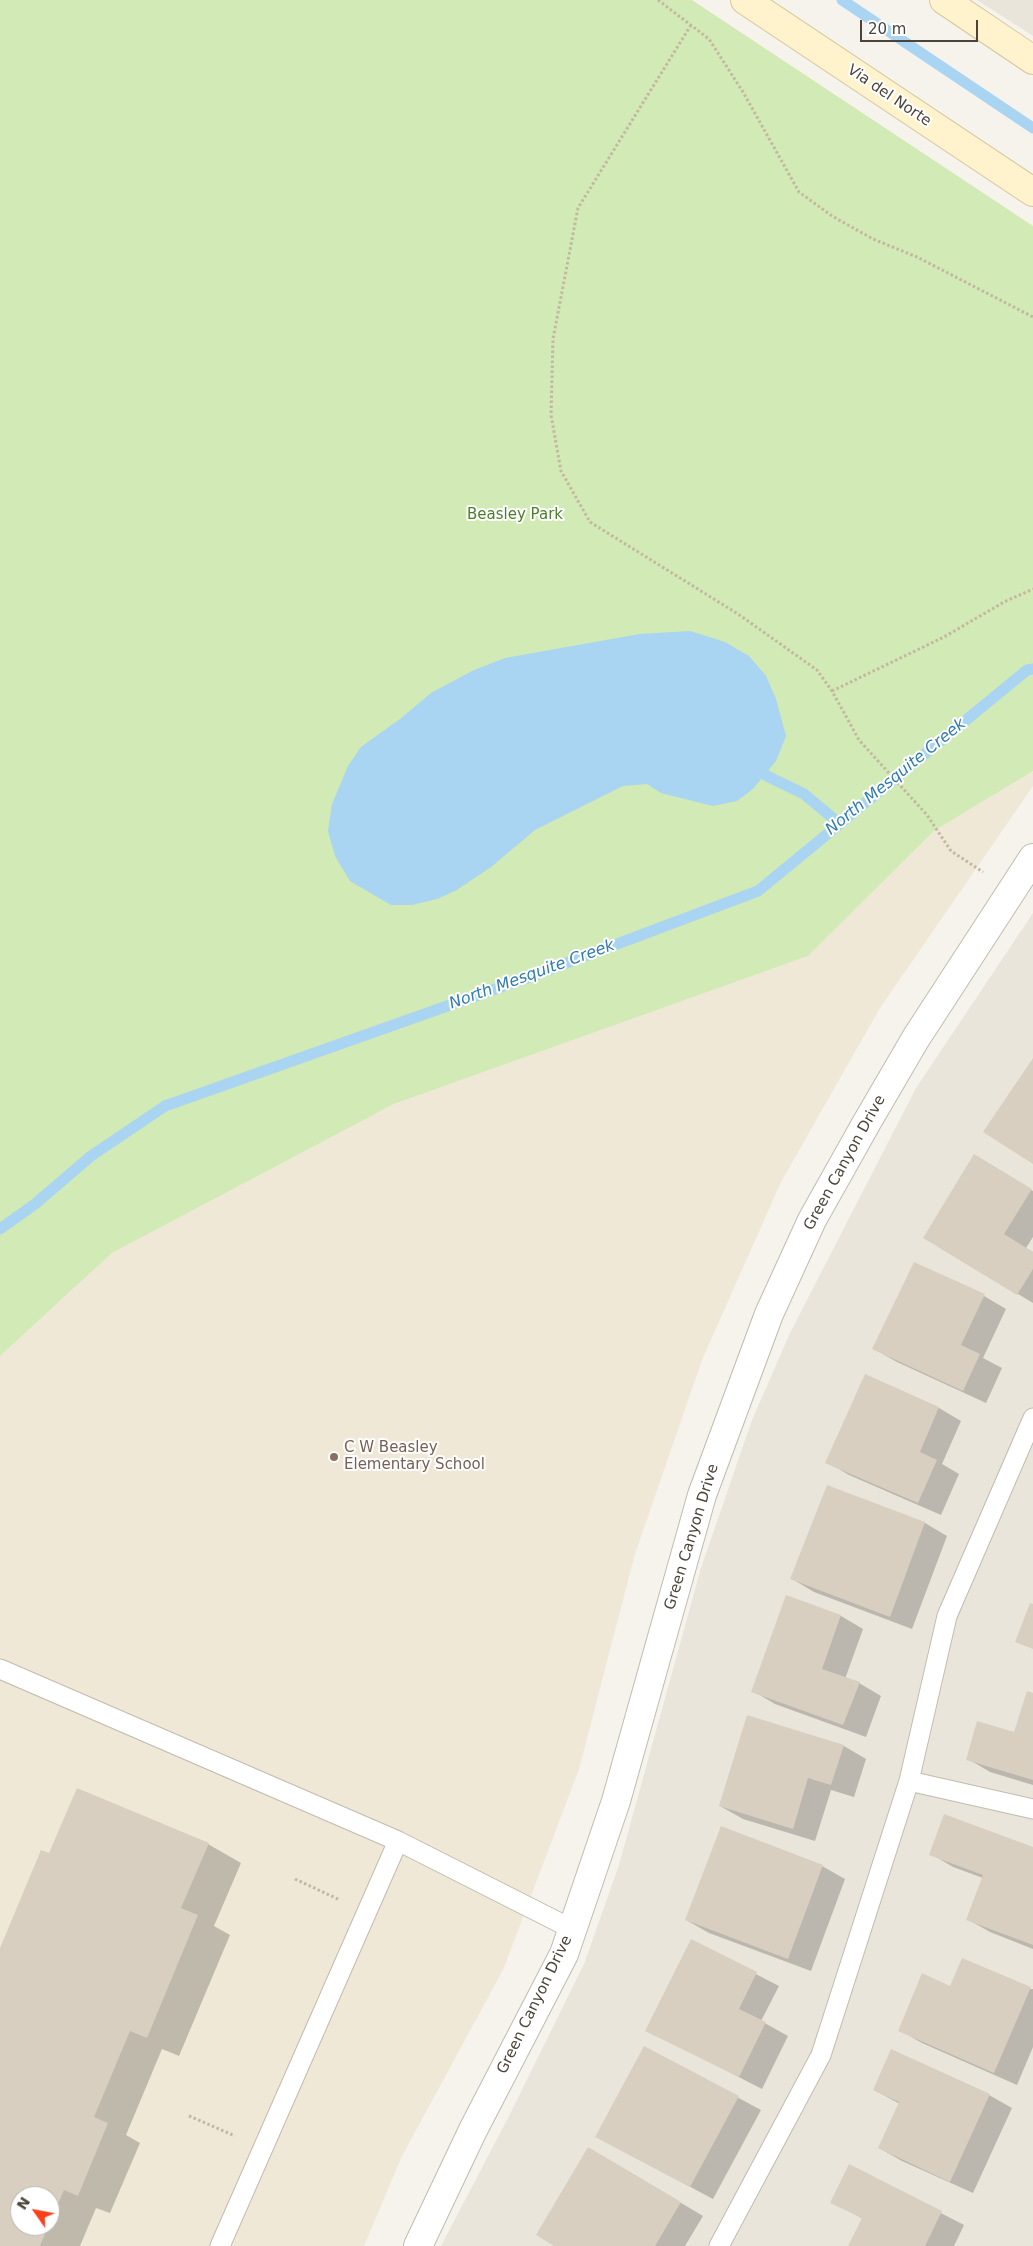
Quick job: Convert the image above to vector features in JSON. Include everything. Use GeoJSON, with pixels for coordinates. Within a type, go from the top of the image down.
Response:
{"type":"FeatureCollection","features":[{"type":"Feature","properties":{"kind":"street","name":"Via del Norte"},"geometry":{"type":"LineString","coordinates":[[745,0],[1033,192]]}},
{"type":"Feature","properties":{"kind":"street"},"geometry":{"type":"LineString","coordinates":[[944,0],[1033,60]]}},
{"type":"Feature","properties":{"kind":"street","name":"Green Canyon Drive"},"geometry":{"type":"LineString","coordinates":[[418,2246],[473,2130],[564,1954],[616,1802],[702,1495],[769,1314],[812,1220],[867,1122],[916,1038],[1033,858]]}},
{"type":"Feature","properties":{"kind":"lane"},"geometry":{"type":"LineString","coordinates":[[719,2246],[821,2055],[909,1782],[948,1616],[1033,1418]]}},
{"type":"Feature","properties":{"kind":"lane"},"geometry":{"type":"LineString","coordinates":[[0,1669],[398,1841],[572,1929]]}},
{"type":"Feature","properties":{"kind":"lane"},"geometry":{"type":"LineString","coordinates":[[909,1782],[1033,1808]]}},
{"type":"Feature","properties":{"kind":"lane"},"geometry":{"type":"LineString","coordinates":[[220,2246],[398,1841]]}},
{"type":"Feature","properties":{"kind":"path"},"geometry":{"type":"LineString","coordinates":[[658,0],[708,39],[743,92],[799,192],[832,216],[873,239],[917,257],[1033,317]]}},
{"type":"Feature","properties":{"kind":"path"},"geometry":{"type":"LineString","coordinates":[[691,25],[578,208],[554,339],[551,414],[561,472],[590,522],[738,614],[817,670],[832,691],[859,740],[927,815],[952,851],[1011,890]]}},
{"type":"Feature","properties":{"kind":"path"},"geometry":{"type":"LineString","coordinates":[[832,691],[944,637],[1004,602],[1033,589]]}},
{"type":"Feature","properties":{"kind":"path"},"geometry":{"type":"LineString","coordinates":[[295,1879],[367,1913]]}},
{"type":"Feature","properties":{"kind":"path"},"geometry":{"type":"LineString","coordinates":[[190,2116],[262,2148]]}},
{"type":"Feature","properties":{"kind":"shaded area"},"geometry":{"type":"Polygon","coordinates":[[[977,0],[1033,0],[1033,36],[977,0]]]}},
{"type":"Feature","properties":{"kind":"shaded area","name":"C W Beasley Elementary School"},"geometry":{"type":"Polygon","coordinates":[[[1033,771],[1033,786],[880,1008],[781,1182],[702,1360],[635,1554],[579,1769],[503,1970],[402,2156],[364,2246],[0,2246],[0,1356],[112,1253],[394,1104],[808,956],[934,831],[1033,771]]]}},
{"type":"Feature","properties":{"kind":"shaded area"},"geometry":{"type":"Polygon","coordinates":[[[1033,913],[1033,2246],[441,2246],[509,2116],[584,1964],[619,1865],[701,1568],[752,1420],[790,1333],[916,1088],[1033,913]]]}},
{"type":"Feature","properties":{"kind":"green space","name":"Beasley Park"},"geometry":{"type":"Polygon","coordinates":[[[0,0],[692,0],[1033,226],[1033,771],[934,831],[808,956],[394,1104],[112,1253],[0,1356],[0,0]]]}},
{"type":"Feature","properties":{"kind":"water"},"geometry":{"type":"Polygon","coordinates":[[[690,631],[725,642],[749,656],[766,676],[776,699],[786,736],[776,761],[753,789],[737,801],[713,806],[661,793],[647,784],[623,786],[535,830],[491,867],[455,891],[437,899],[412,905],[391,905],[350,881],[335,856],[328,831],[332,804],[348,766],[361,747],[400,719],[431,693],[472,671],[505,658],[640,634],[690,631]]]}},
{"type":"Feature","properties":{"kind":"building"},"geometry":{"type":"Polygon","coordinates":[[[1033,1058],[1033,1164],[983,1132],[1033,1058]]]}},
{"type":"Feature","properties":{"kind":"building"},"geometry":{"type":"Polygon","coordinates":[[[974,1154],[1032,1189],[1004,1234],[1033,1252],[1033,1269],[1017,1295],[923,1238],[974,1154]]]}},
{"type":"Feature","properties":{"kind":"building"},"geometry":{"type":"Polygon","coordinates":[[[914,1262],[985,1294],[961,1345],[980,1354],[963,1391],[872,1349],[914,1262]]]}},
{"type":"Feature","properties":{"kind":"building"},"geometry":{"type":"Polygon","coordinates":[[[865,1374],[939,1407],[920,1452],[937,1460],[918,1503],[825,1463],[865,1374]]]}},
{"type":"Feature","properties":{"kind":"building"},"geometry":{"type":"Polygon","coordinates":[[[827,1485],[925,1522],[890,1617],[790,1579],[827,1485]]]}},
{"type":"Feature","properties":{"kind":"building"},"geometry":{"type":"Polygon","coordinates":[[[786,1595],[841,1615],[822,1669],[860,1682],[843,1725],[751,1692],[786,1595]]]}},
{"type":"Feature","properties":{"kind":"building"},"geometry":{"type":"Polygon","coordinates":[[[1030,1603],[1033,1604],[1033,1649],[1015,1642],[1030,1603]]]}},
{"type":"Feature","properties":{"kind":"building"},"geometry":{"type":"Polygon","coordinates":[[[1027,1691],[1033,1693],[1033,1780],[966,1760],[977,1721],[1014,1732],[1027,1691]]]}},
{"type":"Feature","properties":{"kind":"building"},"geometry":{"type":"Polygon","coordinates":[[[747,1715],[844,1745],[831,1785],[808,1778],[793,1829],[719,1806],[747,1715]]]}},
{"type":"Feature","properties":{"kind":"building"},"geometry":{"type":"Polygon","coordinates":[[[77,1788],[209,1843],[181,1908],[198,1915],[147,2038],[130,2031],[94,2117],[108,2123],[78,2196],[64,2190],[60,2199],[60,2186],[10,2186],[10,2236],[44,2236],[40,2246],[0,2246],[0,1948],[41,1850],[49,1853],[77,1788]]]}},
{"type":"Feature","properties":{"kind":"building"},"geometry":{"type":"Polygon","coordinates":[[[944,1814],[1033,1847],[1033,1945],[966,1920],[983,1875],[929,1855],[944,1814]]]}},
{"type":"Feature","properties":{"kind":"building"},"geometry":{"type":"Polygon","coordinates":[[[721,1826],[823,1865],[788,1959],[685,1920],[721,1826]]]}},
{"type":"Feature","properties":{"kind":"building"},"geometry":{"type":"Polygon","coordinates":[[[691,1939],[757,1972],[739,2009],[766,2022],[739,2077],[645,2031],[691,1939]]]}},
{"type":"Feature","properties":{"kind":"building"},"geometry":{"type":"Polygon","coordinates":[[[962,1958],[1031,1987],[994,2073],[898,2031],[922,1973],[950,1986],[962,1958]]]}},
{"type":"Feature","properties":{"kind":"building"},"geometry":{"type":"Polygon","coordinates":[[[644,2046],[739,2096],[690,2187],[595,2137],[644,2046]]]}},
{"type":"Feature","properties":{"kind":"building"},"geometry":{"type":"Polygon","coordinates":[[[891,2049],[990,2094],[950,2182],[878,2148],[899,2102],[873,2090],[891,2049]]]}},
{"type":"Feature","properties":{"kind":"building"},"geometry":{"type":"Polygon","coordinates":[[[588,2147],[681,2202],[655,2246],[554,2246],[536,2235],[588,2147]]]}},
{"type":"Feature","properties":{"kind":"building"},"geometry":{"type":"Polygon","coordinates":[[[849,2164],[942,2211],[925,2246],[848,2246],[862,2218],[830,2203],[849,2164]]]}},
{"type":"Feature","properties":{"kind":"waterway"},"geometry":{"type":"LineString","coordinates":[[842,0],[1033,128]]}},
{"type":"Feature","properties":{"kind":"waterway","name":"North Mesquite Creek"},"geometry":{"type":"LineString","coordinates":[[0,1229],[35,1204],[91,1156],[165,1106],[532,976],[758,891],[1027,670],[1033,669]]}},
{"type":"Feature","properties":{"kind":"waterway"},"geometry":{"type":"LineString","coordinates":[[765,775],[804,794],[840,824]]}},
{"type":"Feature","properties":{"kind":"place","name":"C W Beasley Elementary School"},"geometry":{"type":"Point","coordinates":[334,1457]}}]}
